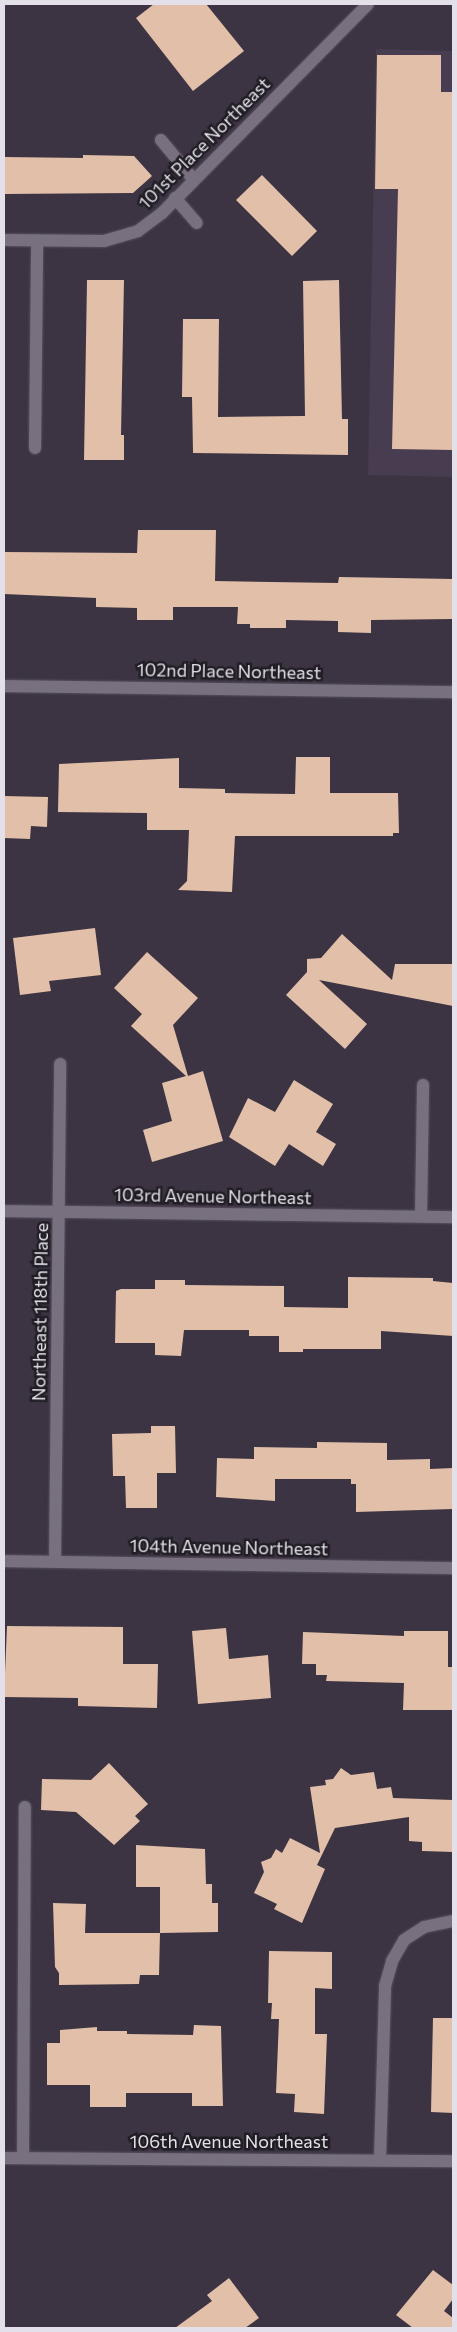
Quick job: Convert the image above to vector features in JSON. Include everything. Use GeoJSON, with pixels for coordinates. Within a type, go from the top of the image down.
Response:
{"type":"FeatureCollection","features":[{"type":"Feature","properties":{"kind":"street","name":"101st Place Northeast"},"geometry":{"type":"LineString","coordinates":[[4,240],[104,242],[138,231],[194,180],[368,4]]}},
{"type":"Feature","properties":{"kind":"street"},"geometry":{"type":"LineString","coordinates":[[161,140],[194,180]]}},
{"type":"Feature","properties":{"kind":"street"},"geometry":{"type":"LineString","coordinates":[[175,198],[197,223]]}},
{"type":"Feature","properties":{"kind":"street"},"geometry":{"type":"LineString","coordinates":[[35,448],[37,241]]}},
{"type":"Feature","properties":{"kind":"street","name":"102nd Place Northeast"},"geometry":{"type":"LineString","coordinates":[[4,686],[453,692]]}},
{"type":"Feature","properties":{"kind":"street","name":"Northeast 118th Place"},"geometry":{"type":"LineString","coordinates":[[54,1561],[60,1064]]}},
{"type":"Feature","properties":{"kind":"street"},"geometry":{"type":"LineString","coordinates":[[421,1216],[423,1084]]}},
{"type":"Feature","properties":{"kind":"street","name":"103rd Avenue Northeast"},"geometry":{"type":"LineString","coordinates":[[4,1211],[453,1217]]}},
{"type":"Feature","properties":{"kind":"street","name":"104th Avenue Northeast"},"geometry":{"type":"LineString","coordinates":[[4,1561],[453,1568]]}},
{"type":"Feature","properties":{"kind":"street"},"geometry":{"type":"LineString","coordinates":[[23,2158],[25,1807]]}},
{"type":"Feature","properties":{"kind":"street"},"geometry":{"type":"LineString","coordinates":[[380,2159],[385,1986],[392,1961],[404,1940],[424,1927],[453,1921]]}},
{"type":"Feature","properties":{"kind":"street","name":"106th Avenue Northeast"},"geometry":{"type":"LineString","coordinates":[[4,2158],[380,2159],[453,2161]]}},
{"type":"Feature","properties":{"kind":"shaded area"},"geometry":{"type":"Polygon","coordinates":[[[376,49],[453,51],[453,477],[368,475],[376,49]]]}},
{"type":"Feature","properties":{"kind":"building"},"geometry":{"type":"Polygon","coordinates":[[[154,4],[206,4],[244,51],[193,91],[136,18],[154,4]]]}},
{"type":"Feature","properties":{"kind":"building"},"geometry":{"type":"Polygon","coordinates":[[[377,55],[441,55],[441,92],[453,92],[453,450],[392,449],[398,189],[375,189],[377,55]]]}},
{"type":"Feature","properties":{"kind":"building"},"geometry":{"type":"Polygon","coordinates":[[[83,155],[134,156],[152,176],[133,193],[5,194],[5,157],[83,158],[83,155]]]}},
{"type":"Feature","properties":{"kind":"building"},"geometry":{"type":"Polygon","coordinates":[[[262,175],[317,231],[292,256],[236,200],[262,175]]]}},
{"type":"Feature","properties":{"kind":"building"},"geometry":{"type":"Polygon","coordinates":[[[87,280],[124,280],[121,435],[124,435],[124,460],[84,460],[87,280]]]}},
{"type":"Feature","properties":{"kind":"building"},"geometry":{"type":"Polygon","coordinates":[[[339,280],[342,419],[348,419],[348,455],[193,453],[192,397],[182,397],[183,319],[219,319],[218,417],[305,416],[303,281],[339,280]]]}},
{"type":"Feature","properties":{"kind":"building"},"geometry":{"type":"Polygon","coordinates":[[[138,530],[216,530],[215,581],[338,583],[339,577],[453,579],[453,619],[371,620],[371,633],[338,632],[338,621],[286,620],[286,628],[250,628],[250,624],[237,624],[238,607],[173,607],[173,620],[137,620],[137,608],[96,607],[96,598],[4,594],[4,552],[137,553],[138,530]]]}},
{"type":"Feature","properties":{"kind":"building"},"geometry":{"type":"Polygon","coordinates":[[[296,757],[330,757],[330,793],[398,793],[399,833],[393,833],[393,836],[235,836],[232,892],[178,890],[187,881],[189,830],[147,830],[147,813],[58,812],[59,764],[179,758],[179,788],[225,789],[225,793],[295,794],[296,757]]]}},
{"type":"Feature","properties":{"kind":"building"},"geometry":{"type":"Polygon","coordinates":[[[4,796],[48,797],[47,827],[31,826],[30,839],[4,838],[4,796]]]}},
{"type":"Feature","properties":{"kind":"building"},"geometry":{"type":"Polygon","coordinates":[[[95,928],[101,975],[49,981],[51,991],[20,995],[13,938],[95,928]]]}},
{"type":"Feature","properties":{"kind":"building"},"geometry":{"type":"Polygon","coordinates":[[[342,934],[392,980],[395,964],[453,964],[453,1006],[319,980],[367,1024],[345,1049],[286,995],[307,972],[307,959],[321,958],[342,934]]]}},
{"type":"Feature","properties":{"kind":"building"},"geometry":{"type":"Polygon","coordinates":[[[147,952],[198,998],[173,1025],[188,1076],[203,1071],[223,1141],[152,1162],[143,1130],[172,1121],[162,1083],[186,1076],[131,1026],[142,1014],[114,988],[147,952]]]}},
{"type":"Feature","properties":{"kind":"building"},"geometry":{"type":"Polygon","coordinates":[[[294,1080],[333,1104],[316,1132],[336,1144],[323,1166],[289,1144],[275,1166],[229,1137],[248,1098],[275,1112],[294,1080]]]}},
{"type":"Feature","properties":{"kind":"building"},"geometry":{"type":"Polygon","coordinates":[[[348,1277],[433,1278],[433,1281],[453,1283],[453,1336],[381,1331],[381,1349],[303,1349],[303,1352],[279,1352],[279,1336],[249,1336],[249,1330],[184,1330],[181,1356],[155,1355],[155,1343],[115,1343],[116,1291],[121,1289],[155,1289],[155,1280],[185,1280],[185,1285],[284,1286],[284,1307],[348,1308],[348,1277]]]}},
{"type":"Feature","properties":{"kind":"building"},"geometry":{"type":"Polygon","coordinates":[[[151,1426],[175,1426],[176,1473],[157,1473],[157,1508],[126,1508],[125,1476],[113,1476],[112,1434],[151,1433],[151,1426]]]}},
{"type":"Feature","properties":{"kind":"building"},"geometry":{"type":"Polygon","coordinates":[[[317,1442],[387,1443],[387,1460],[430,1459],[430,1469],[453,1468],[453,1509],[356,1512],[356,1484],[351,1484],[351,1479],[275,1479],[275,1501],[216,1497],[217,1458],[254,1459],[254,1447],[317,1448],[317,1442]]]}},
{"type":"Feature","properties":{"kind":"building"},"geometry":{"type":"Polygon","coordinates":[[[7,1626],[123,1627],[123,1664],[158,1664],[157,1708],[78,1706],[78,1698],[4,1697],[7,1626]]]}},
{"type":"Feature","properties":{"kind":"building"},"geometry":{"type":"Polygon","coordinates":[[[226,1628],[229,1659],[268,1655],[271,1698],[198,1704],[192,1631],[226,1628]]]}},
{"type":"Feature","properties":{"kind":"building"},"geometry":{"type":"Polygon","coordinates":[[[404,1631],[448,1631],[448,1667],[453,1667],[453,1710],[403,1710],[404,1683],[326,1681],[327,1675],[316,1675],[316,1664],[302,1664],[303,1632],[404,1636],[404,1631]]]}},
{"type":"Feature","properties":{"kind":"building"},"geometry":{"type":"Polygon","coordinates":[[[109,1763],[148,1804],[135,1816],[140,1821],[114,1845],[76,1812],[41,1810],[42,1779],[91,1780],[109,1763]]]}},
{"type":"Feature","properties":{"kind":"building"},"geometry":{"type":"Polygon","coordinates":[[[341,1768],[351,1775],[374,1772],[377,1789],[391,1787],[393,1798],[453,1800],[453,1852],[422,1851],[422,1842],[409,1841],[409,1817],[335,1828],[317,1865],[325,1869],[302,1923],[274,1909],[277,1904],[254,1893],[264,1872],[261,1862],[271,1858],[276,1849],[282,1853],[290,1838],[320,1853],[310,1787],[326,1785],[325,1780],[333,1779],[341,1768]]]}},
{"type":"Feature","properties":{"kind":"building"},"geometry":{"type":"Polygon","coordinates":[[[136,1845],[205,1849],[206,1884],[212,1884],[212,1903],[218,1903],[218,1932],[160,1933],[160,1887],[136,1887],[136,1845]]]}},
{"type":"Feature","properties":{"kind":"building"},"geometry":{"type":"Polygon","coordinates":[[[53,1903],[86,1904],[85,1933],[160,1933],[159,1975],[140,1975],[139,1984],[59,1985],[59,1973],[55,1967],[53,1903]]]}},
{"type":"Feature","properties":{"kind":"building"},"geometry":{"type":"Polygon","coordinates":[[[269,1951],[332,1952],[332,1989],[315,1988],[315,2034],[327,2034],[324,2114],[294,2112],[295,2094],[276,2093],[279,2019],[271,2019],[272,2003],[268,2003],[269,1951]]]}},
{"type":"Feature","properties":{"kind":"building"},"geometry":{"type":"Polygon","coordinates":[[[433,2018],[453,2018],[453,2113],[431,2112],[433,2018]]]}},
{"type":"Feature","properties":{"kind":"building"},"geometry":{"type":"Polygon","coordinates":[[[194,2025],[221,2026],[223,2106],[192,2106],[192,2093],[126,2093],[126,2107],[90,2107],[90,2085],[47,2085],[47,2043],[60,2043],[60,2030],[97,2027],[97,2031],[127,2031],[127,2034],[193,2035],[194,2025]]]}},
{"type":"Feature","properties":{"kind":"building"},"geometry":{"type":"Polygon","coordinates":[[[433,2270],[453,2285],[453,2299],[444,2311],[453,2318],[453,2328],[413,2328],[396,2315],[433,2270]]]}},
{"type":"Feature","properties":{"kind":"building"},"geometry":{"type":"Polygon","coordinates":[[[229,2278],[259,2318],[245,2328],[175,2328],[212,2301],[207,2295],[229,2278]]]}}]}
